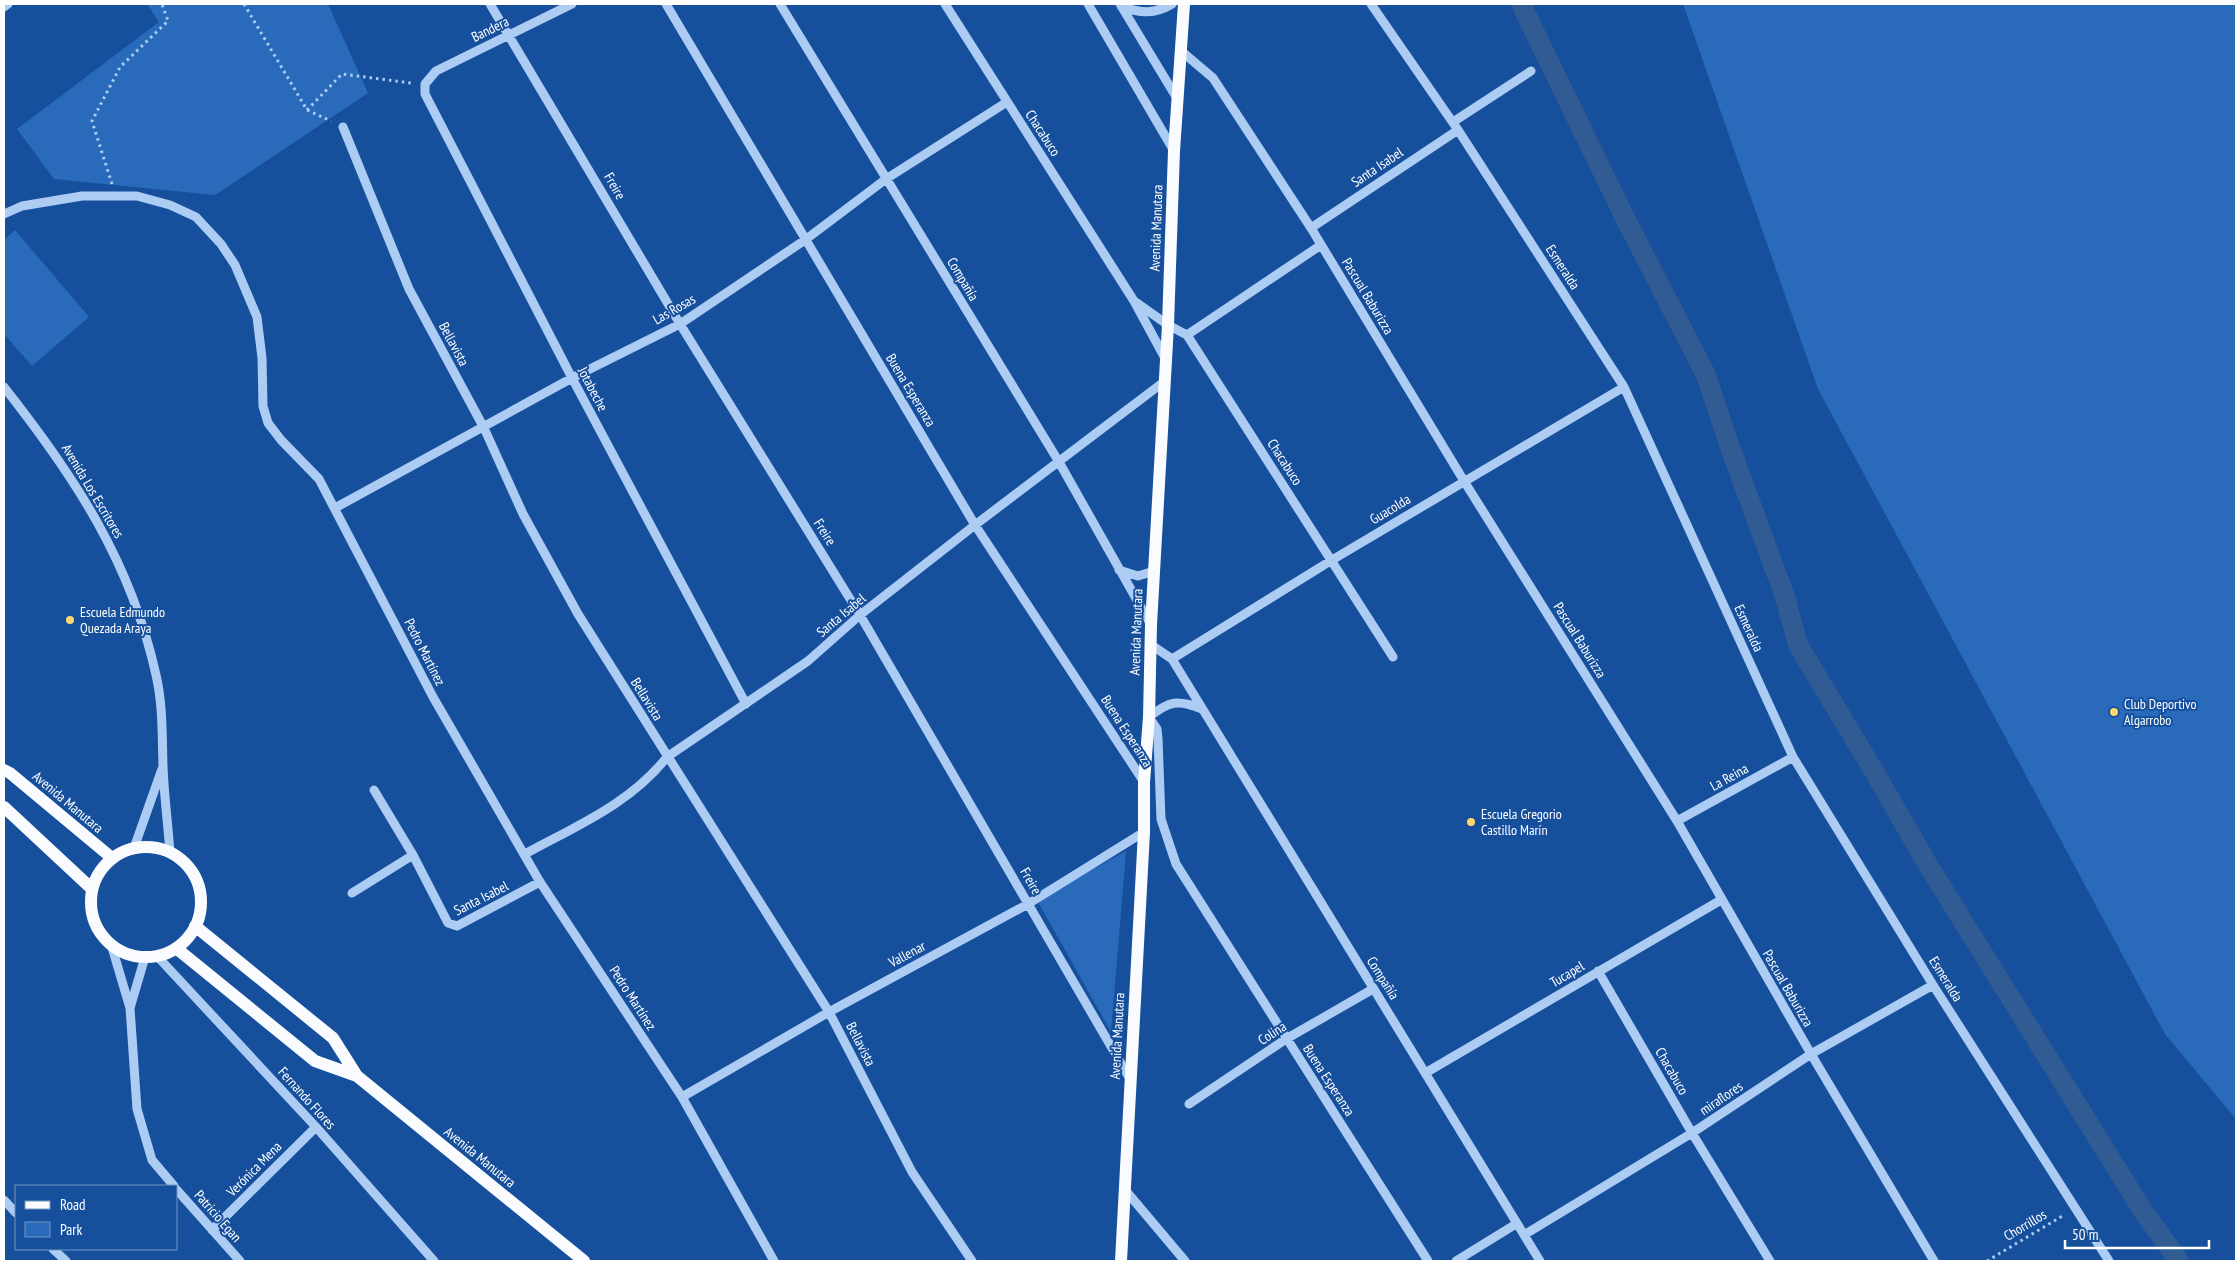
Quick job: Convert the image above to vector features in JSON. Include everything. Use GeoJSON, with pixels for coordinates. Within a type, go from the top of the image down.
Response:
{"type":"FeatureCollection","features":[{"type":"Feature","properties":{"kind":"main road","name":"Avenida Manutara"},"geometry":{"type":"LineString","coordinates":[[1121,1261],[1144,832],[1144,782],[1149,717],[1150,625],[1166,381],[1174,151],[1184,4]]}},
{"type":"Feature","properties":{"kind":"main road","name":"Avenida Manutara"},"geometry":{"type":"LineString","coordinates":[[4,770],[112,858]]}},
{"type":"Feature","properties":{"kind":"main road"},"geometry":{"type":"LineString","coordinates":[[4,807],[92,889]]}},
{"type":"Feature","properties":{"kind":"main road"},"geometry":{"type":"LineString","coordinates":[[146,847],[170,853],[189,869],[199,890],[199,915],[195,926],[188,937],[176,948],[151,956],[127,953],[111,944],[102,936],[92,913],[92,889],[96,877],[112,858],[134,848],[146,847]]}},
{"type":"Feature","properties":{"kind":"main road","name":"Avenida Manutara"},"geometry":{"type":"LineString","coordinates":[[195,926],[333,1038],[357,1076]]}},
{"type":"Feature","properties":{"kind":"main road","name":"Avenida Manutara"},"geometry":{"type":"LineString","coordinates":[[176,948],[315,1060],[357,1076],[584,1261]]}},
{"type":"Feature","properties":{"kind":"street"},"geometry":{"type":"LineString","coordinates":[[4,7],[8,4]]}},
{"type":"Feature","properties":{"kind":"street","name":"Freire"},"geometry":{"type":"LineString","coordinates":[[490,4],[510,34],[680,324],[860,616],[1130,1079]]}},
{"type":"Feature","properties":{"kind":"street","name":"Bandera"},"geometry":{"type":"LineString","coordinates":[[425,84],[436,71],[572,4]]}},
{"type":"Feature","properties":{"kind":"street","name":"Buena Esperanza"},"geometry":{"type":"LineString","coordinates":[[666,4],[975,525],[1144,782]]}},
{"type":"Feature","properties":{"kind":"street","name":"Compañía"},"geometry":{"type":"LineString","coordinates":[[780,4],[1059,462],[1150,625]]}},
{"type":"Feature","properties":{"kind":"street","name":"Chacabuco"},"geometry":{"type":"LineString","coordinates":[[945,4],[1134,301],[1166,360]]}},
{"type":"Feature","properties":{"kind":"street"},"geometry":{"type":"LineString","coordinates":[[1088,4],[1174,151]]}},
{"type":"Feature","properties":{"kind":"street"},"geometry":{"type":"LineString","coordinates":[[1120,5],[1137,12],[1160,12],[1172,4]]}},
{"type":"Feature","properties":{"kind":"street","name":"Esmeralda"},"geometry":{"type":"LineString","coordinates":[[1371,4],[1456,126],[1624,387],[1793,757],[1933,985],[2109,1261]]}},
{"type":"Feature","properties":{"kind":"street"},"geometry":{"type":"LineString","coordinates":[[1120,5],[1178,100]]}},
{"type":"Feature","properties":{"kind":"street","name":"Pascual Baburizza"},"geometry":{"type":"LineString","coordinates":[[1180,50],[1213,78],[1311,228],[1464,481],[1677,821],[1721,900],[1934,1261]]}},
{"type":"Feature","properties":{"kind":"street","name":"Santa Isabel"},"geometry":{"type":"LineString","coordinates":[[1311,228],[1456,126],[1531,70]]}},
{"type":"Feature","properties":{"kind":"street","name":"Jotabeche"},"geometry":{"type":"LineString","coordinates":[[425,84],[428,104],[746,704]]}},
{"type":"Feature","properties":{"kind":"street","name":"Las Rosas"},"geometry":{"type":"LineString","coordinates":[[335,508],[484,428],[572,378],[680,324],[806,240],[886,179],[1007,102]]}},
{"type":"Feature","properties":{"kind":"street","name":"Bellavista"},"geometry":{"type":"LineString","coordinates":[[343,127],[409,289],[484,428],[523,514],[578,614],[829,1012],[912,1172],[972,1261]]}},
{"type":"Feature","properties":{"kind":"street","name":"Pedro Martínez"},"geometry":{"type":"LineString","coordinates":[[4,214],[22,206],[82,196],[137,196],[170,204],[196,217],[221,244],[242,280],[257,318],[262,358],[263,406],[268,423],[281,440],[319,479],[433,698],[540,882],[682,1097],[774,1261]]}},
{"type":"Feature","properties":{"kind":"street"},"geometry":{"type":"LineString","coordinates":[[1187,334],[1321,245]]}},
{"type":"Feature","properties":{"kind":"street","name":"Chacabuco"},"geometry":{"type":"LineString","coordinates":[[1134,301],[1168,325],[1187,334],[1393,658]]}},
{"type":"Feature","properties":{"kind":"street","name":"Santa Isabel"},"geometry":{"type":"LineString","coordinates":[[525,854],[634,792],[651,778],[667,757],[808,662],[860,616],[975,525],[1166,381]]}},
{"type":"Feature","properties":{"kind":"street","name":"Avenida Los Escritores"},"geometry":{"type":"LineString","coordinates":[[4,387],[48,443],[74,482],[94,514],[126,575],[157,676],[164,736],[163,766],[170,853]]}},
{"type":"Feature","properties":{"kind":"street","name":"Guacolda"},"geometry":{"type":"LineString","coordinates":[[1172,659],[1332,560],[1624,387]]}},
{"type":"Feature","properties":{"kind":"street"},"geometry":{"type":"LineString","coordinates":[[1119,570],[1138,576],[1154,571]]}},
{"type":"Feature","properties":{"kind":"street","name":"Compañía"},"geometry":{"type":"LineString","coordinates":[[1150,644],[1172,659],[1373,989],[1427,1072],[1516,1224],[1540,1261]]}},
{"type":"Feature","properties":{"kind":"street"},"geometry":{"type":"LineString","coordinates":[[1149,717],[1160,709],[1180,702],[1202,709]]}},
{"type":"Feature","properties":{"kind":"street","name":"Buena Esperanza"},"geometry":{"type":"LineString","coordinates":[[1149,717],[1157,729],[1161,819],[1176,864],[1428,1261]]}},
{"type":"Feature","properties":{"kind":"street","name":"La Reina"},"geometry":{"type":"LineString","coordinates":[[1677,821],[1793,757]]}},
{"type":"Feature","properties":{"kind":"street","name":"Avenida Los Escritores"},"geometry":{"type":"LineString","coordinates":[[134,848],[163,766]]}},
{"type":"Feature","properties":{"kind":"street","name":"Santa Isabel"},"geometry":{"type":"LineString","coordinates":[[374,790],[413,855],[448,923],[452,926],[457,926],[540,882]]}},
{"type":"Feature","properties":{"kind":"street","name":"Vallenar"},"geometry":{"type":"LineString","coordinates":[[682,1097],[829,1012],[1028,904],[1144,832]]}},
{"type":"Feature","properties":{"kind":"street"},"geometry":{"type":"LineString","coordinates":[[352,893],[413,855]]}},
{"type":"Feature","properties":{"kind":"street","name":"Tucapel"},"geometry":{"type":"LineString","coordinates":[[1427,1072],[1721,900]]}},
{"type":"Feature","properties":{"kind":"street"},"geometry":{"type":"LineString","coordinates":[[111,944],[130,1008]]}},
{"type":"Feature","properties":{"kind":"street"},"geometry":{"type":"LineString","coordinates":[[130,1008],[151,956]]}},
{"type":"Feature","properties":{"kind":"street","name":"Fernando Flores"},"geometry":{"type":"LineString","coordinates":[[151,956],[316,1127],[434,1261]]}},
{"type":"Feature","properties":{"kind":"street","name":"Chacabuco"},"geometry":{"type":"LineString","coordinates":[[1598,971],[1692,1134],[1770,1261]]}},
{"type":"Feature","properties":{"kind":"street","name":"miraflores"},"geometry":{"type":"LineString","coordinates":[[1524,1235],[1692,1134],[1811,1054],[1933,985]]}},
{"type":"Feature","properties":{"kind":"street","name":"Colina"},"geometry":{"type":"LineString","coordinates":[[1189,1104],[1286,1039],[1373,989]]}},
{"type":"Feature","properties":{"kind":"street","name":"Patricio Egan"},"geometry":{"type":"LineString","coordinates":[[130,1008],[138,1109],[152,1160],[173,1185]]}},
{"type":"Feature","properties":{"kind":"street","name":"Verónica Mena"},"geometry":{"type":"LineString","coordinates":[[212,1230],[316,1127]]}},
{"type":"Feature","properties":{"kind":"street","name":"Patricio Egan"},"geometry":{"type":"LineString","coordinates":[[178,1191],[240,1261]]}},
{"type":"Feature","properties":{"kind":"street"},"geometry":{"type":"LineString","coordinates":[[1126,1191],[1185,1261]]}},
{"type":"Feature","properties":{"kind":"street"},"geometry":{"type":"LineString","coordinates":[[4,1200],[15,1211]]}},
{"type":"Feature","properties":{"kind":"street"},"geometry":{"type":"LineString","coordinates":[[1456,1261],[1516,1224]]}},
{"type":"Feature","properties":{"kind":"street"},"geometry":{"type":"LineString","coordinates":[[54,1250],[66,1261]]}},
{"type":"Feature","properties":{"kind":"path"},"geometry":{"type":"LineString","coordinates":[[116,196],[92,121],[120,67],[168,21],[162,4]]}},
{"type":"Feature","properties":{"kind":"path"},"geometry":{"type":"LineString","coordinates":[[244,4],[307,110],[343,127]]}},
{"type":"Feature","properties":{"kind":"path"},"geometry":{"type":"LineString","coordinates":[[307,110],[342,74],[425,84]]}},
{"type":"Feature","properties":{"kind":"path","name":"Chorrillos"},"geometry":{"type":"LineString","coordinates":[[1987,1261],[2075,1208]]}},
{"type":"Feature","properties":{"kind":"green space"},"geometry":{"type":"Polygon","coordinates":[[[147,4],[328,4],[368,93],[215,195],[54,179],[17,129],[159,22],[147,4]]]}},
{"type":"Feature","properties":{"kind":"green space","name":"Club Deportivo Algarrobo"},"geometry":{"type":"Polygon","coordinates":[[[1683,4],[2236,4],[2236,1119],[2165,1034],[1818,389],[1683,4]]]}},
{"type":"Feature","properties":{"kind":"green space"},"geometry":{"type":"Polygon","coordinates":[[[15,230],[89,317],[32,366],[4,334],[4,240],[15,230]]]}},
{"type":"Feature","properties":{"kind":"green space"},"geometry":{"type":"Polygon","coordinates":[[[1126,851],[1111,1032],[1037,900],[1126,851]]]}},
{"type":"Feature","properties":{"kind":"waterway"},"geometry":{"type":"LineString","coordinates":[[1521,4],[1625,218],[1706,375],[1731,450],[1785,597],[1798,645],[1928,865],[2143,1211],[2179,1261]]}},
{"type":"Feature","properties":{"kind":"place","name":"Escuela Edmundo Quezada Araya"},"geometry":{"type":"Point","coordinates":[70,620]}},
{"type":"Feature","properties":{"kind":"place","name":"Club Deportivo Algarrobo"},"geometry":{"type":"Point","coordinates":[2114,712]}},
{"type":"Feature","properties":{"kind":"place","name":"Escuela Gregorio Castillo Marín"},"geometry":{"type":"Point","coordinates":[1471,822]}}]}
